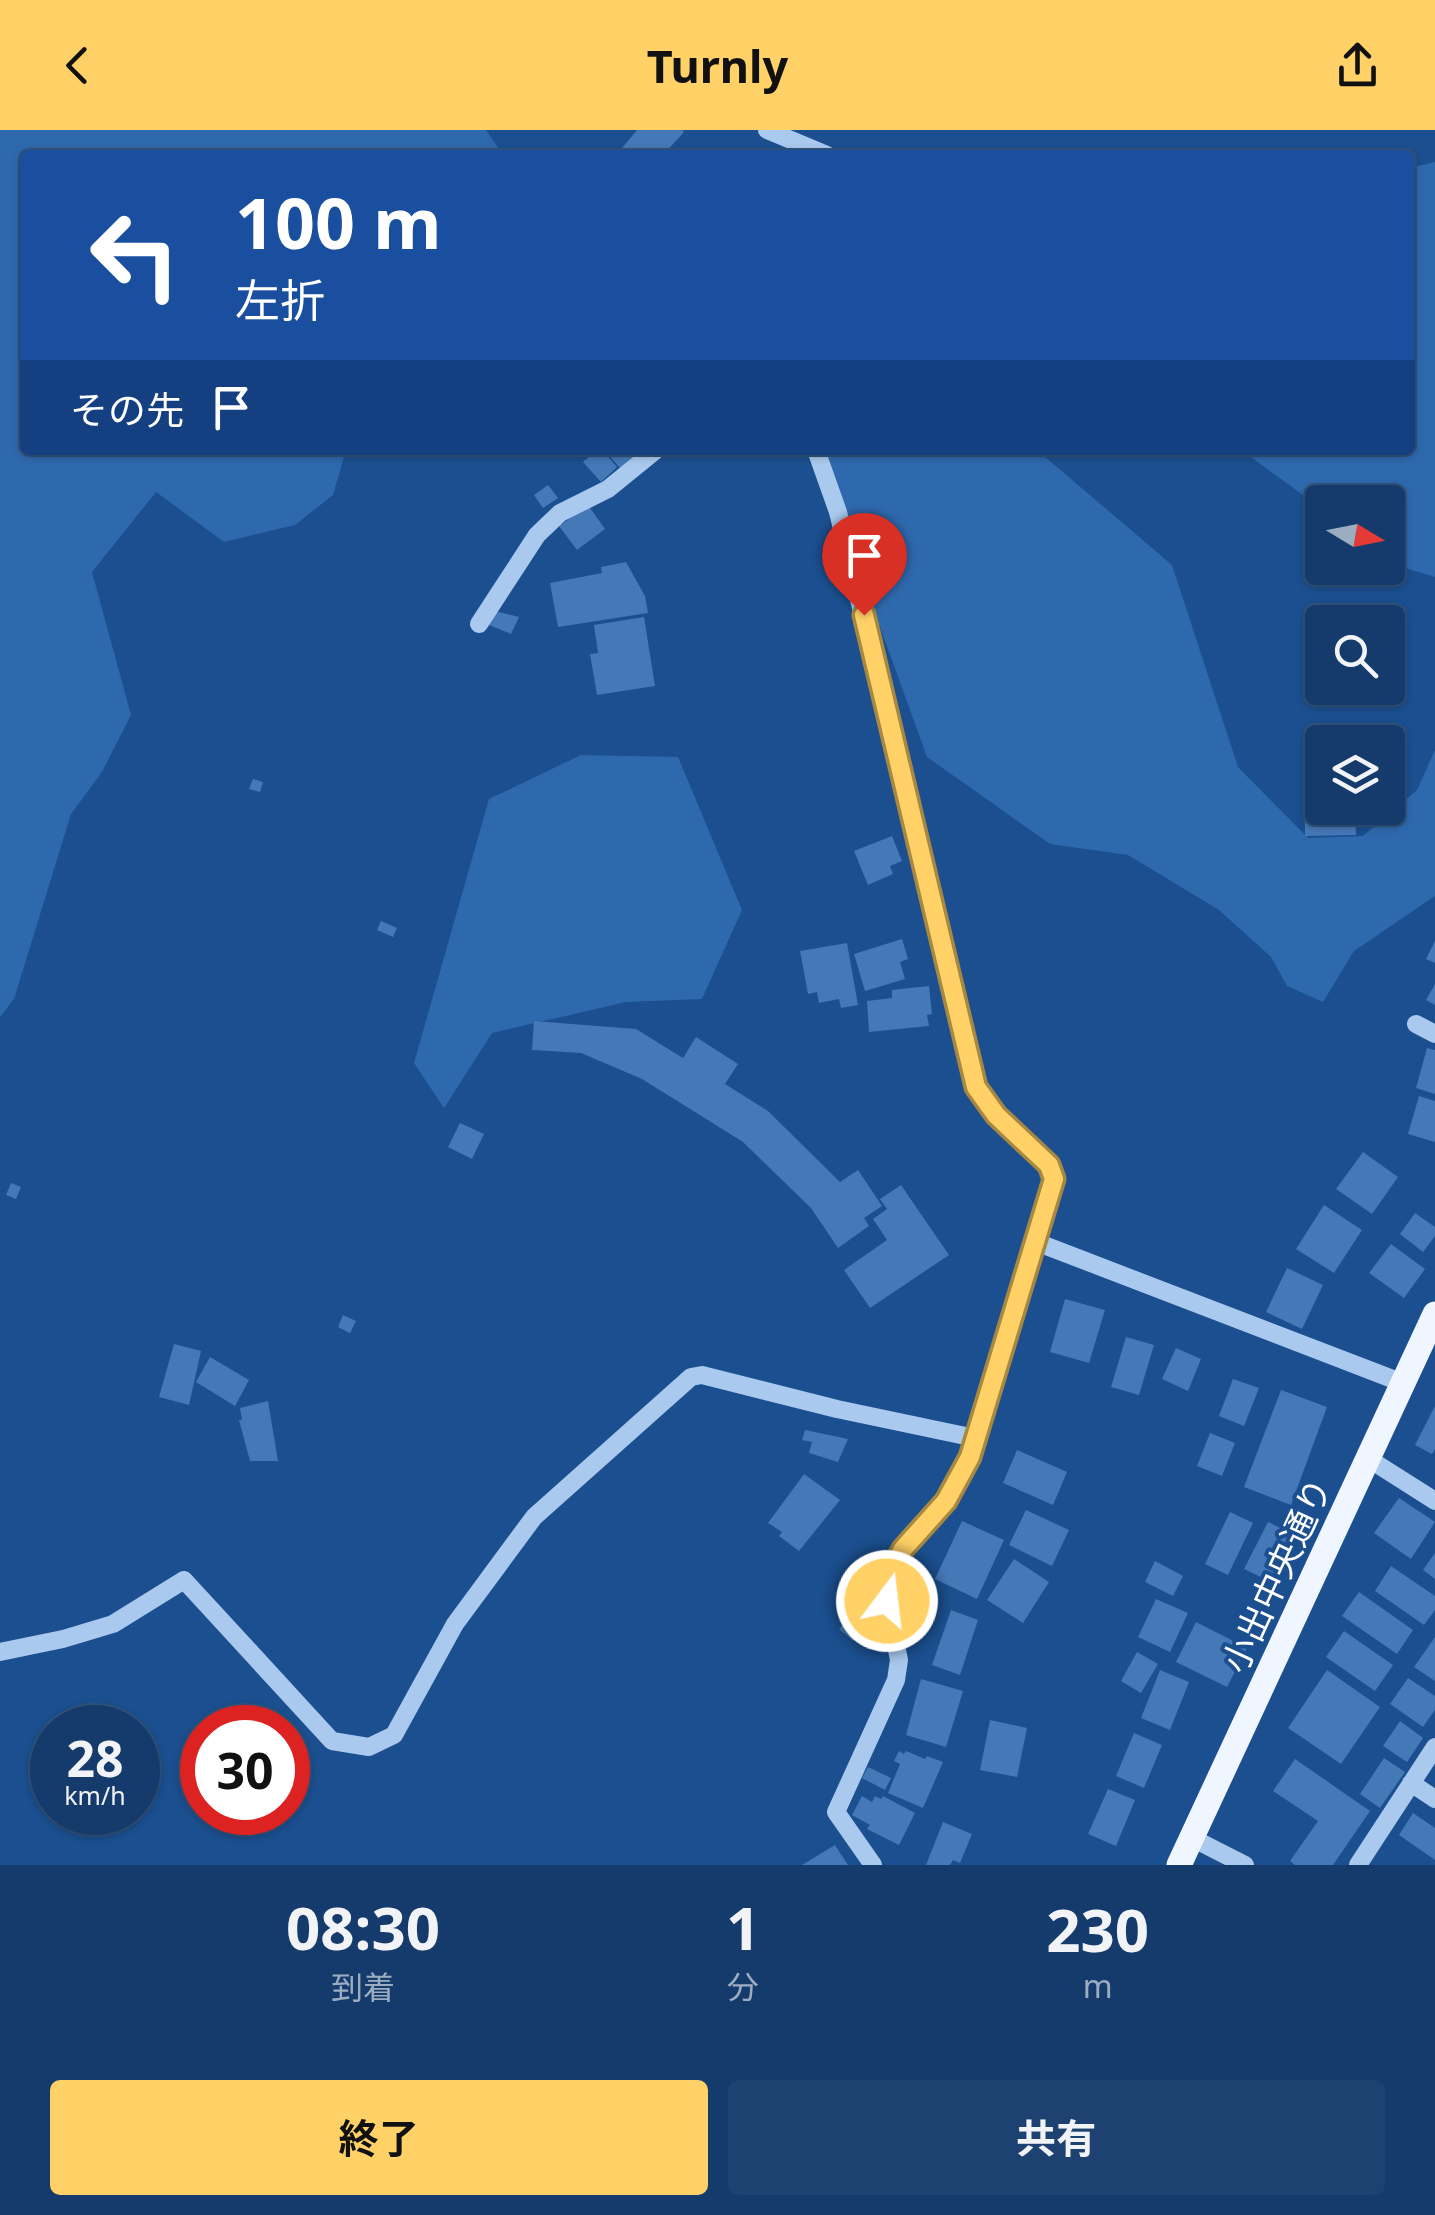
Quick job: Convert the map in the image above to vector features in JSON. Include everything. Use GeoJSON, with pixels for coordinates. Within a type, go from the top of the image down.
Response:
{"type":"FeatureCollection","features":[{"type":"Feature","properties":{"kind":"main road","name":"小出中央通り"},"geometry":{"type":"LineString","coordinates":[[1179,1865],[1435,1314]]}},
{"type":"Feature","properties":{"kind":"street"},"geometry":{"type":"LineString","coordinates":[[767,130],[816,150]]}},
{"type":"Feature","properties":{"kind":"street"},"geometry":{"type":"LineString","coordinates":[[479,624],[538,535],[560,513],[608,489],[650,455]]}},
{"type":"Feature","properties":{"kind":"street"},"geometry":{"type":"LineString","coordinates":[[818,455],[838,512],[976,1087],[996,1115],[1049,1165],[1054,1179],[970,1457],[946,1501],[903,1549],[888,1577],[887,1601],[899,1660],[896,1680],[836,1812],[873,1865]]}},
{"type":"Feature","properties":{"kind":"street"},"geometry":{"type":"LineString","coordinates":[[1416,1024],[1435,1034]]}},
{"type":"Feature","properties":{"kind":"street"},"geometry":{"type":"LineString","coordinates":[[1036,1242],[1403,1383]]}},
{"type":"Feature","properties":{"kind":"street"},"geometry":{"type":"LineString","coordinates":[[0,1652],[63,1640],[113,1624],[184,1580],[332,1742],[369,1747],[394,1734],[455,1624],[534,1518],[691,1377],[702,1374],[837,1409],[975,1438]]}},
{"type":"Feature","properties":{"kind":"street"},"geometry":{"type":"LineString","coordinates":[[1369,1460],[1435,1501]]}},
{"type":"Feature","properties":{"kind":"street"},"geometry":{"type":"LineString","coordinates":[[1358,1865],[1435,1747]]}},
{"type":"Feature","properties":{"kind":"street"},"geometry":{"type":"LineString","coordinates":[[1412,1783],[1435,1799]]}},
{"type":"Feature","properties":{"kind":"street"},"geometry":{"type":"LineString","coordinates":[[1192,1838],[1244,1865]]}},
{"type":"Feature","properties":{"kind":"shaded area"},"geometry":{"type":"Polygon","coordinates":[[[0,130],[486,130],[500,150],[20,150],[20,455],[345,455],[333,495],[295,525],[224,542],[156,492],[92,572],[131,715],[102,772],[71,814],[14,999],[0,1017],[0,130]]]}},
{"type":"Feature","properties":{"kind":"shaded area"},"geometry":{"type":"Polygon","coordinates":[[[1435,162],[1435,577],[1405,568],[1405,485],[1305,485],[1305,497],[1248,455],[1415,455],[1415,167],[1435,162]]]}},
{"type":"Feature","properties":{"kind":"shaded area"},"geometry":{"type":"Polygon","coordinates":[[[818,455],[1043,455],[1172,565],[1238,767],[1308,838],[1363,836],[1376,825],[1405,825],[1405,800],[1417,790],[1435,750],[1435,896],[1354,951],[1323,1002],[1287,986],[1271,957],[1219,910],[1128,855],[1050,844],[927,757],[818,455]]]}},
{"type":"Feature","properties":{"kind":"shaded area"},"geometry":{"type":"Polygon","coordinates":[[[581,755],[678,757],[742,910],[702,999],[626,1002],[492,1033],[444,1108],[414,1063],[489,799],[581,755]]]}},
{"type":"Feature","properties":{"kind":"building"},"geometry":{"type":"Polygon","coordinates":[[[637,130],[684,132],[668,150],[622,148],[637,130]]]}},
{"type":"Feature","properties":{"kind":"building"},"geometry":{"type":"Polygon","coordinates":[[[591,455],[606,455],[617,467],[601,482],[583,462],[591,455]]]}},
{"type":"Feature","properties":{"kind":"building"},"geometry":{"type":"Polygon","coordinates":[[[608,455],[638,455],[621,469],[608,455]]]}},
{"type":"Feature","properties":{"kind":"building"},"geometry":{"type":"Polygon","coordinates":[[[548,485],[558,498],[543,508],[534,495],[548,485]]]}},
{"type":"Feature","properties":{"kind":"building"},"geometry":{"type":"Polygon","coordinates":[[[588,505],[605,529],[577,550],[559,526],[588,505]]]}},
{"type":"Feature","properties":{"kind":"building"},"geometry":{"type":"Polygon","coordinates":[[[626,562],[645,596],[648,613],[558,627],[550,583],[602,573],[601,567],[626,562]]]}},
{"type":"Feature","properties":{"kind":"building"},"geometry":{"type":"Polygon","coordinates":[[[495,611],[519,617],[511,634],[489,625],[495,611]]]}},
{"type":"Feature","properties":{"kind":"building"},"geometry":{"type":"Polygon","coordinates":[[[644,617],[655,686],[597,695],[590,654],[598,653],[594,625],[644,617]]]}},
{"type":"Feature","properties":{"kind":"building"},"geometry":{"type":"Polygon","coordinates":[[[253,779],[263,782],[260,792],[249,789],[253,779]]]}},
{"type":"Feature","properties":{"kind":"building"},"geometry":{"type":"Polygon","coordinates":[[[1305,825],[1356,825],[1356,835],[1305,836],[1305,825]]]}},
{"type":"Feature","properties":{"kind":"building"},"geometry":{"type":"Polygon","coordinates":[[[892,836],[902,861],[890,866],[893,874],[868,885],[854,851],[892,836]]]}},
{"type":"Feature","properties":{"kind":"building"},"geometry":{"type":"Polygon","coordinates":[[[381,921],[397,928],[393,937],[377,930],[381,921]]]}},
{"type":"Feature","properties":{"kind":"building"},"geometry":{"type":"Polygon","coordinates":[[[902,939],[908,959],[900,962],[905,979],[865,991],[854,954],[902,939]]]}},
{"type":"Feature","properties":{"kind":"building"},"geometry":{"type":"Polygon","coordinates":[[[1435,941],[1435,963],[1426,959],[1435,941]]]}},
{"type":"Feature","properties":{"kind":"building"},"geometry":{"type":"Polygon","coordinates":[[[847,943],[858,1005],[841,1008],[839,999],[819,1003],[817,992],[808,994],[800,951],[847,943]]]}},
{"type":"Feature","properties":{"kind":"building"},"geometry":{"type":"Polygon","coordinates":[[[1435,984],[1435,1005],[1426,1000],[1435,984]]]}},
{"type":"Feature","properties":{"kind":"building"},"geometry":{"type":"Polygon","coordinates":[[[929,986],[929,1026],[869,1032],[867,1001],[892,998],[892,990],[929,986]]]}},
{"type":"Feature","properties":{"kind":"building"},"geometry":{"type":"Polygon","coordinates":[[[534,1021],[636,1029],[683,1058],[696,1037],[738,1064],[725,1084],[768,1111],[840,1182],[858,1170],[882,1206],[864,1218],[869,1226],[838,1248],[811,1208],[743,1142],[642,1079],[581,1053],[532,1050],[534,1021]]]}},
{"type":"Feature","properties":{"kind":"building"},"geometry":{"type":"Polygon","coordinates":[[[1427,1048],[1435,1050],[1435,1094],[1416,1088],[1427,1048]]]}},
{"type":"Feature","properties":{"kind":"building"},"geometry":{"type":"Polygon","coordinates":[[[1419,1096],[1435,1101],[1435,1142],[1408,1134],[1419,1096]]]}},
{"type":"Feature","properties":{"kind":"building"},"geometry":{"type":"Polygon","coordinates":[[[460,1123],[484,1134],[472,1159],[448,1147],[460,1123]]]}},
{"type":"Feature","properties":{"kind":"building"},"geometry":{"type":"Polygon","coordinates":[[[1363,1152],[1398,1177],[1372,1214],[1336,1189],[1363,1152]]]}},
{"type":"Feature","properties":{"kind":"building"},"geometry":{"type":"Polygon","coordinates":[[[11,1183],[21,1187],[16,1199],[6,1195],[11,1183]]]}},
{"type":"Feature","properties":{"kind":"building"},"geometry":{"type":"Polygon","coordinates":[[[901,1185],[949,1255],[870,1308],[844,1270],[887,1240],[873,1219],[887,1209],[880,1199],[901,1185]]]}},
{"type":"Feature","properties":{"kind":"building"},"geometry":{"type":"Polygon","coordinates":[[[1324,1205],[1362,1230],[1334,1273],[1296,1249],[1324,1205]]]}},
{"type":"Feature","properties":{"kind":"building"},"geometry":{"type":"Polygon","coordinates":[[[1415,1213],[1435,1227],[1435,1236],[1423,1252],[1400,1234],[1415,1213]]]}},
{"type":"Feature","properties":{"kind":"building"},"geometry":{"type":"Polygon","coordinates":[[[1391,1244],[1425,1269],[1404,1298],[1369,1273],[1391,1244]]]}},
{"type":"Feature","properties":{"kind":"building"},"geometry":{"type":"Polygon","coordinates":[[[1287,1268],[1323,1285],[1302,1329],[1266,1312],[1287,1268]]]}},
{"type":"Feature","properties":{"kind":"building"},"geometry":{"type":"Polygon","coordinates":[[[1065,1299],[1105,1310],[1089,1363],[1050,1352],[1065,1299]]]}},
{"type":"Feature","properties":{"kind":"building"},"geometry":{"type":"Polygon","coordinates":[[[343,1315],[356,1321],[350,1333],[338,1327],[343,1315]]]}},
{"type":"Feature","properties":{"kind":"building"},"geometry":{"type":"Polygon","coordinates":[[[1126,1337],[1154,1345],[1139,1395],[1111,1387],[1126,1337]]]}},
{"type":"Feature","properties":{"kind":"building"},"geometry":{"type":"Polygon","coordinates":[[[174,1344],[201,1351],[189,1405],[159,1397],[174,1344]]]}},
{"type":"Feature","properties":{"kind":"building"},"geometry":{"type":"Polygon","coordinates":[[[1176,1348],[1201,1359],[1188,1391],[1162,1379],[1176,1348]]]}},
{"type":"Feature","properties":{"kind":"building"},"geometry":{"type":"Polygon","coordinates":[[[210,1357],[249,1380],[235,1406],[196,1382],[210,1357]]]}},
{"type":"Feature","properties":{"kind":"building"},"geometry":{"type":"Polygon","coordinates":[[[1233,1379],[1259,1388],[1244,1426],[1219,1416],[1233,1379]]]}},
{"type":"Feature","properties":{"kind":"building"},"geometry":{"type":"Polygon","coordinates":[[[1281,1390],[1327,1407],[1291,1505],[1244,1487],[1281,1390]]]}},
{"type":"Feature","properties":{"kind":"building"},"geometry":{"type":"Polygon","coordinates":[[[268,1401],[278,1461],[250,1461],[239,1420],[240,1408],[268,1401]]]}},
{"type":"Feature","properties":{"kind":"building"},"geometry":{"type":"Polygon","coordinates":[[[1435,1406],[1435,1449],[1432,1454],[1415,1445],[1435,1406]]]}},
{"type":"Feature","properties":{"kind":"building"},"geometry":{"type":"Polygon","coordinates":[[[805,1430],[848,1439],[838,1462],[809,1453],[812,1442],[802,1440],[805,1430]]]}},
{"type":"Feature","properties":{"kind":"building"},"geometry":{"type":"Polygon","coordinates":[[[1210,1433],[1235,1443],[1222,1476],[1197,1466],[1210,1433]]]}},
{"type":"Feature","properties":{"kind":"building"},"geometry":{"type":"Polygon","coordinates":[[[1017,1450],[1067,1472],[1053,1505],[1003,1483],[1017,1450]]]}},
{"type":"Feature","properties":{"kind":"building"},"geometry":{"type":"Polygon","coordinates":[[[804,1474],[840,1500],[799,1551],[768,1523],[804,1474]]]}},
{"type":"Feature","properties":{"kind":"building"},"geometry":{"type":"Polygon","coordinates":[[[1399,1498],[1435,1522],[1411,1559],[1374,1533],[1399,1498]]]}},
{"type":"Feature","properties":{"kind":"building"},"geometry":{"type":"Polygon","coordinates":[[[1026,1510],[1069,1530],[1052,1566],[1009,1545],[1026,1510]]]}},
{"type":"Feature","properties":{"kind":"building"},"geometry":{"type":"Polygon","coordinates":[[[1230,1512],[1253,1523],[1228,1575],[1205,1564],[1230,1512]]]}},
{"type":"Feature","properties":{"kind":"building"},"geometry":{"type":"Polygon","coordinates":[[[962,1521],[1004,1540],[977,1599],[935,1579],[962,1521]]]}},
{"type":"Feature","properties":{"kind":"building"},"geometry":{"type":"Polygon","coordinates":[[[1268,1522],[1298,1536],[1275,1584],[1244,1569],[1268,1522]]]}},
{"type":"Feature","properties":{"kind":"building"},"geometry":{"type":"Polygon","coordinates":[[[1435,1553],[1435,1579],[1423,1570],[1435,1553]]]}},
{"type":"Feature","properties":{"kind":"building"},"geometry":{"type":"Polygon","coordinates":[[[1014,1559],[1049,1582],[1023,1623],[987,1600],[1014,1559]]]}},
{"type":"Feature","properties":{"kind":"building"},"geometry":{"type":"Polygon","coordinates":[[[1155,1561],[1183,1576],[1173,1596],[1145,1582],[1155,1561]]]}},
{"type":"Feature","properties":{"kind":"building"},"geometry":{"type":"Polygon","coordinates":[[[1391,1566],[1435,1596],[1435,1610],[1424,1625],[1375,1591],[1391,1566]]]}},
{"type":"Feature","properties":{"kind":"building"},"geometry":{"type":"Polygon","coordinates":[[[1359,1592],[1413,1630],[1397,1654],[1342,1616],[1359,1592]]]}},
{"type":"Feature","properties":{"kind":"building"},"geometry":{"type":"Polygon","coordinates":[[[1156,1599],[1188,1613],[1170,1652],[1138,1637],[1156,1599]]]}},
{"type":"Feature","properties":{"kind":"building"},"geometry":{"type":"Polygon","coordinates":[[[951,1610],[978,1620],[960,1675],[932,1665],[951,1610]]]}},
{"type":"Feature","properties":{"kind":"building"},"geometry":{"type":"Polygon","coordinates":[[[847,1619],[861,1630],[853,1641],[839,1629],[847,1619]]]}},
{"type":"Feature","properties":{"kind":"building"},"geometry":{"type":"Polygon","coordinates":[[[1196,1622],[1247,1648],[1227,1687],[1176,1662],[1196,1622]]]}},
{"type":"Feature","properties":{"kind":"building"},"geometry":{"type":"Polygon","coordinates":[[[1344,1631],[1393,1665],[1375,1691],[1326,1657],[1344,1631]]]}},
{"type":"Feature","properties":{"kind":"building"},"geometry":{"type":"Polygon","coordinates":[[[1435,1637],[1435,1681],[1414,1667],[1435,1637]]]}},
{"type":"Feature","properties":{"kind":"building"},"geometry":{"type":"Polygon","coordinates":[[[1137,1652],[1158,1664],[1141,1693],[1121,1681],[1137,1652]]]}},
{"type":"Feature","properties":{"kind":"building"},"geometry":{"type":"Polygon","coordinates":[[[1160,1670],[1189,1682],[1170,1730],[1141,1718],[1160,1670]]]}},
{"type":"Feature","properties":{"kind":"building"},"geometry":{"type":"Polygon","coordinates":[[[1327,1670],[1380,1707],[1341,1764],[1288,1728],[1327,1670]]]}},
{"type":"Feature","properties":{"kind":"building"},"geometry":{"type":"Polygon","coordinates":[[[1408,1678],[1435,1696],[1435,1710],[1423,1727],[1390,1704],[1408,1678]]]}},
{"type":"Feature","properties":{"kind":"building"},"geometry":{"type":"Polygon","coordinates":[[[921,1679],[963,1691],[946,1747],[906,1735],[921,1679]]]}},
{"type":"Feature","properties":{"kind":"building"},"geometry":{"type":"Polygon","coordinates":[[[990,1720],[1027,1728],[1017,1777],[980,1770],[990,1720]]]}},
{"type":"Feature","properties":{"kind":"building"},"geometry":{"type":"Polygon","coordinates":[[[1400,1721],[1423,1738],[1407,1762],[1383,1746],[1400,1721]]]}},
{"type":"Feature","properties":{"kind":"building"},"geometry":{"type":"Polygon","coordinates":[[[1134,1733],[1162,1745],[1144,1788],[1116,1776],[1134,1733]]]}},
{"type":"Feature","properties":{"kind":"building"},"geometry":{"type":"Polygon","coordinates":[[[899,1751],[943,1762],[923,1808],[888,1793],[900,1764],[894,1761],[899,1751]]]}},
{"type":"Feature","properties":{"kind":"building"},"geometry":{"type":"Polygon","coordinates":[[[1384,1758],[1405,1772],[1380,1808],[1360,1794],[1384,1758]]]}},
{"type":"Feature","properties":{"kind":"building"},"geometry":{"type":"Polygon","coordinates":[[[1295,1759],[1370,1811],[1333,1865],[1295,1865],[1290,1861],[1318,1821],[1273,1791],[1295,1759]]]}},
{"type":"Feature","properties":{"kind":"building"},"geometry":{"type":"Polygon","coordinates":[[[868,1767],[891,1778],[885,1790],[862,1778],[868,1767]]]}},
{"type":"Feature","properties":{"kind":"building"},"geometry":{"type":"Polygon","coordinates":[[[1108,1789],[1135,1800],[1116,1846],[1088,1834],[1108,1789]]]}},
{"type":"Feature","properties":{"kind":"building"},"geometry":{"type":"Polygon","coordinates":[[[862,1796],[872,1802],[875,1796],[883,1796],[915,1813],[899,1845],[867,1829],[870,1825],[852,1815],[862,1796]]]}},
{"type":"Feature","properties":{"kind":"building"},"geometry":{"type":"Polygon","coordinates":[[[1413,1813],[1435,1828],[1435,1860],[1399,1835],[1413,1813]]]}},
{"type":"Feature","properties":{"kind":"building"},"geometry":{"type":"Polygon","coordinates":[[[943,1822],[972,1834],[960,1863],[953,1860],[950,1865],[926,1865],[943,1822]]]}},
{"type":"Feature","properties":{"kind":"building"},"geometry":{"type":"Polygon","coordinates":[[[835,1845],[848,1865],[802,1865],[835,1845]]]}},
{"type":"Feature","properties":{"kind":"route"},"geometry":{"type":"LineString","coordinates":[[864,615],[976,1087],[996,1115],[1049,1165],[1054,1179],[970,1457],[946,1501],[903,1549],[888,1577],[887,1601]]}}]}
